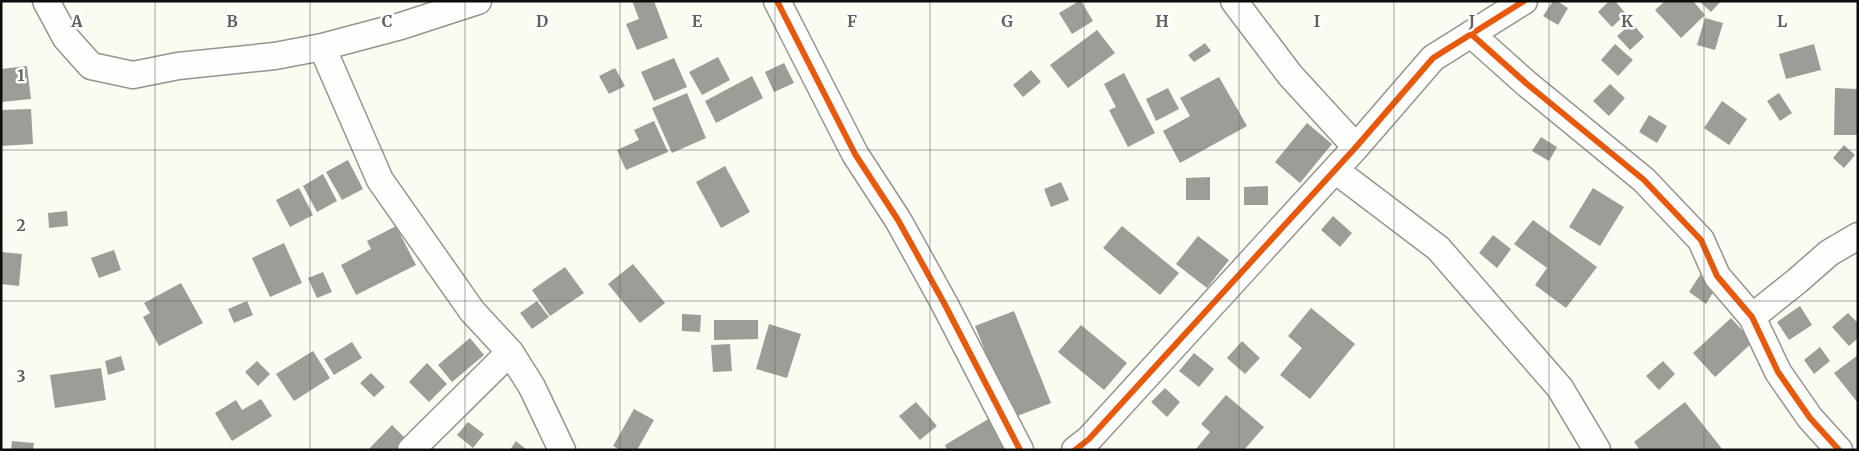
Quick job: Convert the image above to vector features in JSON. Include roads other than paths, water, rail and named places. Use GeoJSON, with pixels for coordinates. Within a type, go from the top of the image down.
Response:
{"type":"FeatureCollection","features":[{"type":"Feature","properties":{"kind":"street"},"geometry":{"type":"LineString","coordinates":[[46,1],[66,38],[92,66],[133,75],[178,66],[275,56],[322,47],[401,26],[478,1]]}},
{"type":"Feature","properties":{"kind":"street"},"geometry":{"type":"LineString","coordinates":[[777,1],[855,154],[898,220],[1020,450]]}},
{"type":"Feature","properties":{"kind":"street"},"geometry":{"type":"LineString","coordinates":[[1234,1],[1290,76],[1356,147]]}},
{"type":"Feature","properties":{"kind":"street"},"geometry":{"type":"LineString","coordinates":[[1075,450],[1089,439],[1335,170],[1433,58],[1524,1]]}},
{"type":"Feature","properties":{"kind":"street"},"geometry":{"type":"LineString","coordinates":[[1471,34],[1527,84],[1644,180],[1702,240],[1718,276],[1752,317],[1778,372],[1810,418],[1839,450]]}},
{"type":"Feature","properties":{"kind":"street"},"geometry":{"type":"LineString","coordinates":[[322,47],[380,180],[472,311],[510,352],[532,388],[562,450]]}},
{"type":"Feature","properties":{"kind":"street"},"geometry":{"type":"LineString","coordinates":[[1335,170],[1438,248],[1560,388],[1598,450]]}},
{"type":"Feature","properties":{"kind":"street"},"geometry":{"type":"LineString","coordinates":[[1752,317],[1797,281],[1829,252],[1858,236]]}},
{"type":"Feature","properties":{"kind":"street"},"geometry":{"type":"LineString","coordinates":[[411,450],[510,352]]}}]}
